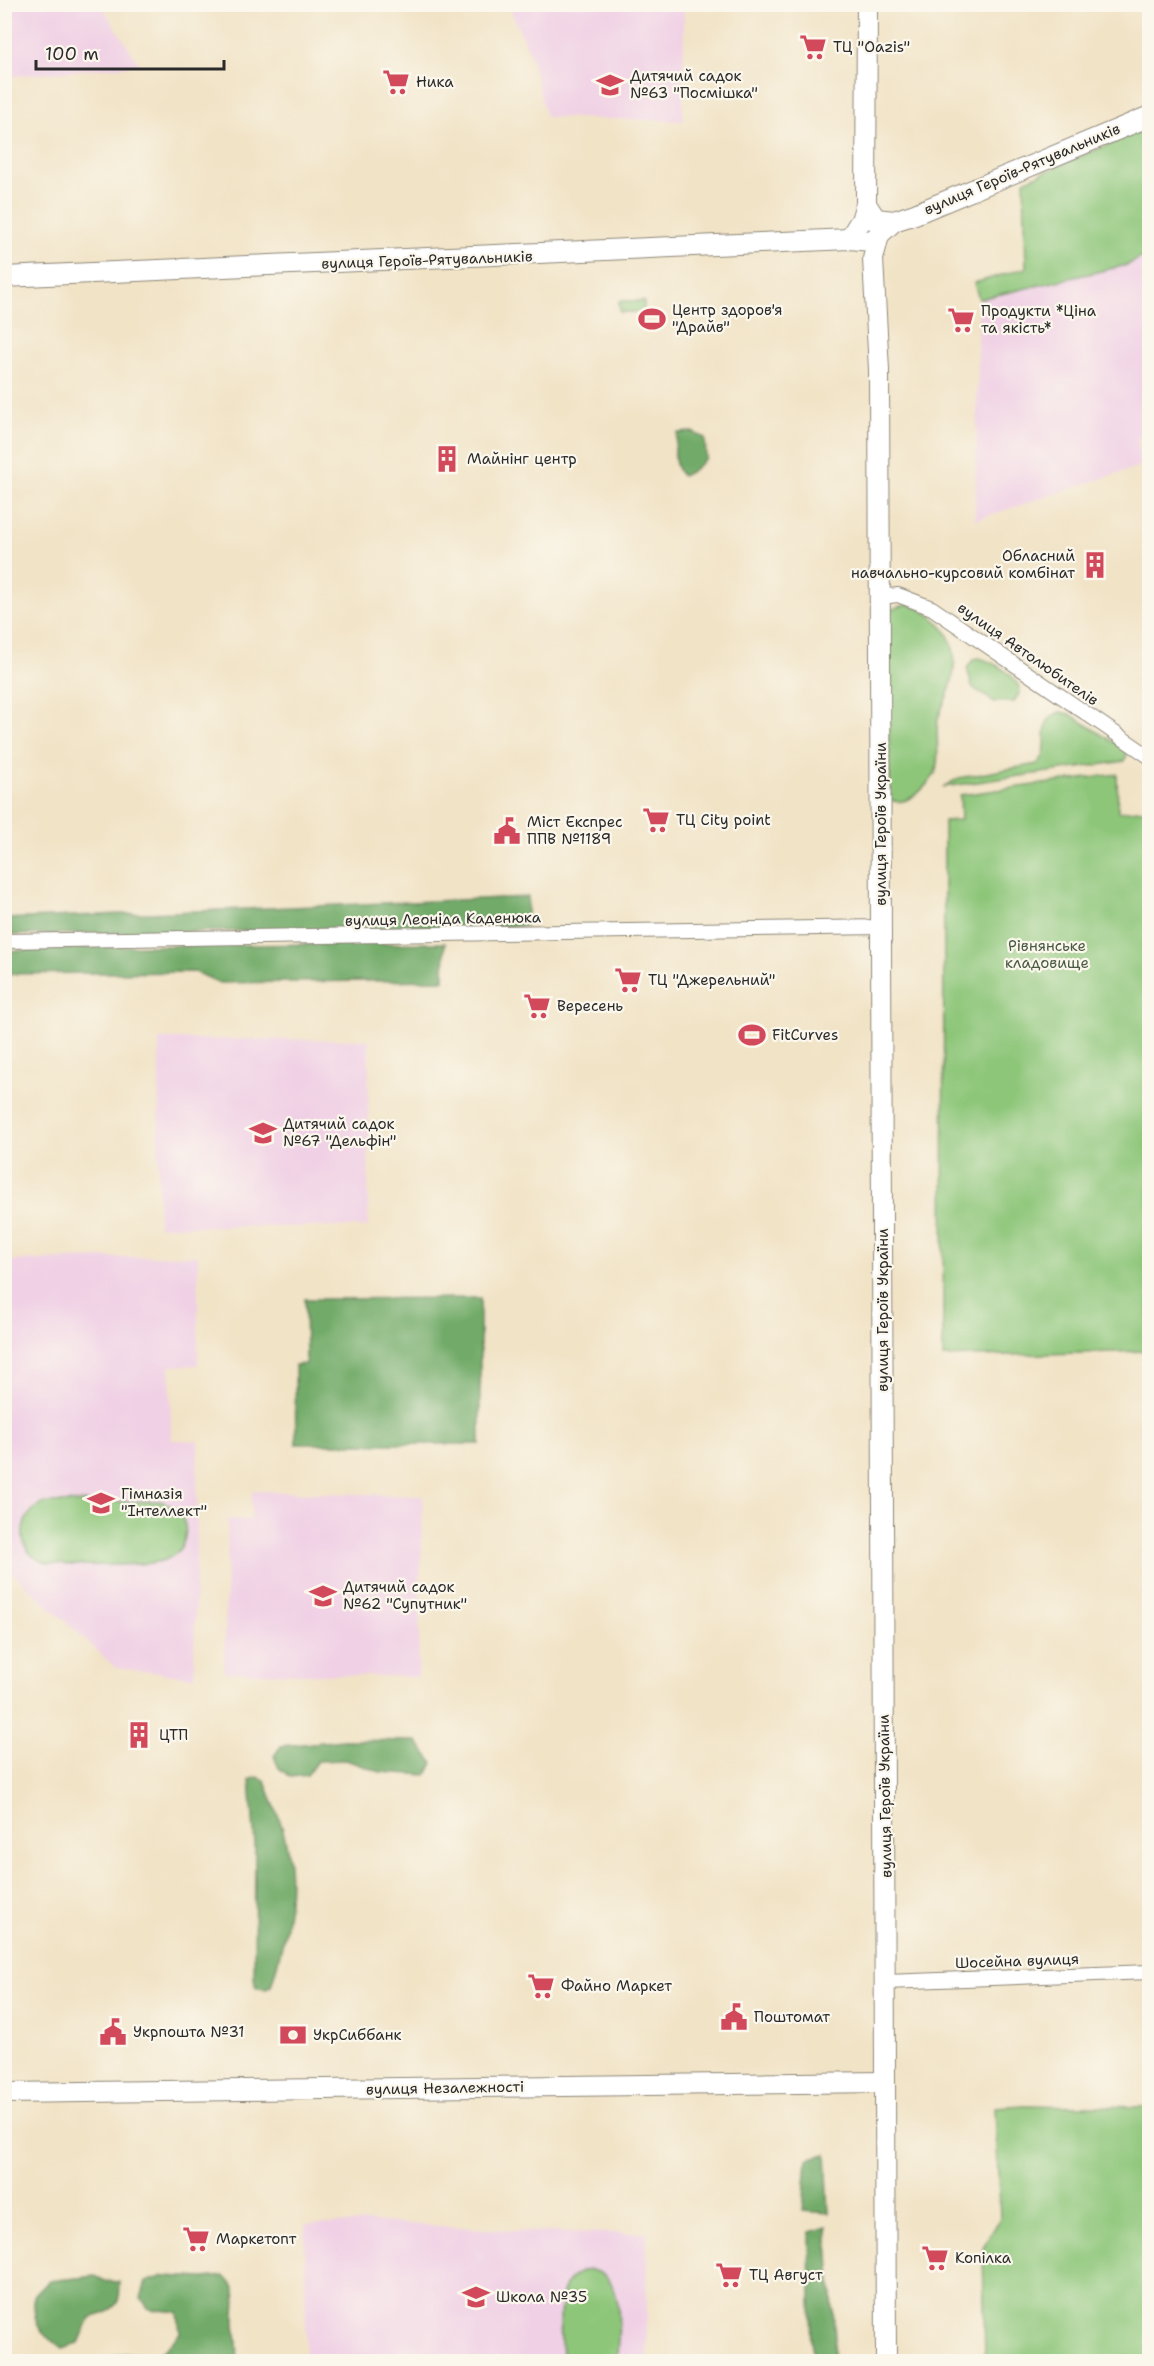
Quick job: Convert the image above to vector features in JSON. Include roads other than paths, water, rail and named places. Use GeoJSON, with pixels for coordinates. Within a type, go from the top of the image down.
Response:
{"type":"FeatureCollection","features":[{"type":"Feature","properties":{"kind":"main road","name":"вулиця Героїв України"},"geometry":{"type":"LineString","coordinates":[[867,4],[869,226],[879,370],[886,2361]]}},
{"type":"Feature","properties":{"kind":"main road","name":"вулиця Героїв-Рятувальників"},"geometry":{"type":"LineString","coordinates":[[4,278],[869,226],[1149,116]]}},
{"type":"Feature","properties":{"kind":"main road","name":"вулиця Незалежності"},"geometry":{"type":"LineString","coordinates":[[4,2093],[885,2082]]}},
{"type":"Feature","properties":{"kind":"street","name":"вулиця Автолюбителів"},"geometry":{"type":"LineString","coordinates":[[880,597],[898,596],[932,608],[1149,758]]}},
{"type":"Feature","properties":{"kind":"street","name":"вулиця Леоніда Каденюка"},"geometry":{"type":"LineString","coordinates":[[4,941],[882,927]]}},
{"type":"Feature","properties":{"kind":"street","name":"Шосейна вулиця"},"geometry":{"type":"LineString","coordinates":[[886,1982],[1149,1972]]}},
{"type":"Feature","properties":{"kind":"place","name":"ТЦ \"Oazis\""},"geometry":{"type":"Point","coordinates":[813,47]}},
{"type":"Feature","properties":{"kind":"place","name":"Ника"},"geometry":{"type":"Point","coordinates":[396,82]}},
{"type":"Feature","properties":{"kind":"place","name":"Дитячий садок №63 \"Посмішка\""},"geometry":{"type":"Point","coordinates":[610,85]}},
{"type":"Feature","properties":{"kind":"place","name":"Центр здоров'я \"Драйв\""},"geometry":{"type":"Point","coordinates":[652,319]}},
{"type":"Feature","properties":{"kind":"place","name":"Продукти *Ціна та якість*"},"geometry":{"type":"Point","coordinates":[961,320]}},
{"type":"Feature","properties":{"kind":"place","name":"Майнінг центр"},"geometry":{"type":"Point","coordinates":[447,459]}},
{"type":"Feature","properties":{"kind":"place","name":"Обласний навчально-курсовий комбінат"},"geometry":{"type":"Point","coordinates":[1095,565]}},
{"type":"Feature","properties":{"kind":"place","name":"ТЦ City point"},"geometry":{"type":"Point","coordinates":[656,820]}},
{"type":"Feature","properties":{"kind":"place","name":"Міст Експрес ППВ №1189"},"geometry":{"type":"Point","coordinates":[507,831]}},
{"type":"Feature","properties":{"kind":"place","name":"ТЦ \"Джерельний\""},"geometry":{"type":"Point","coordinates":[628,980]}},
{"type":"Feature","properties":{"kind":"place","name":"Вересень"},"geometry":{"type":"Point","coordinates":[537,1006]}},
{"type":"Feature","properties":{"kind":"place","name":"FitCurves"},"geometry":{"type":"Point","coordinates":[752,1035]}},
{"type":"Feature","properties":{"kind":"place","name":"Дитячий садок №67 \"Дельфін\""},"geometry":{"type":"Point","coordinates":[263,1133]}},
{"type":"Feature","properties":{"kind":"place","name":"Гімназія \"Інтеллект\""},"geometry":{"type":"Point","coordinates":[101,1503]}},
{"type":"Feature","properties":{"kind":"place","name":"Дитячий садок №62 \"Супутник\""},"geometry":{"type":"Point","coordinates":[323,1596]}},
{"type":"Feature","properties":{"kind":"place","name":"ЦТП"},"geometry":{"type":"Point","coordinates":[139,1735]}},
{"type":"Feature","properties":{"kind":"place","name":"Файно Маркет"},"geometry":{"type":"Point","coordinates":[541,1986]}},
{"type":"Feature","properties":{"kind":"place","name":"Поштомат"},"geometry":{"type":"Point","coordinates":[734,2017]}},
{"type":"Feature","properties":{"kind":"place","name":"Укрпошта №31"},"geometry":{"type":"Point","coordinates":[113,2032]}},
{"type":"Feature","properties":{"kind":"place","name":"УкрСиббанк"},"geometry":{"type":"Point","coordinates":[293,2035]}},
{"type":"Feature","properties":{"kind":"place","name":"Маркетопт"},"geometry":{"type":"Point","coordinates":[196,2239]}},
{"type":"Feature","properties":{"kind":"place","name":"Копілка"},"geometry":{"type":"Point","coordinates":[935,2258]}},
{"type":"Feature","properties":{"kind":"place","name":"ТЦ Август"},"geometry":{"type":"Point","coordinates":[729,2275]}},
{"type":"Feature","properties":{"kind":"place","name":"Школа №35"},"geometry":{"type":"Point","coordinates":[476,2297]}},
{"type":"Feature","properties":{"kind":"park label","name":"Рівнянське кладовище"},"geometry":{"type":"Point","coordinates":[1047,954]}}]}
